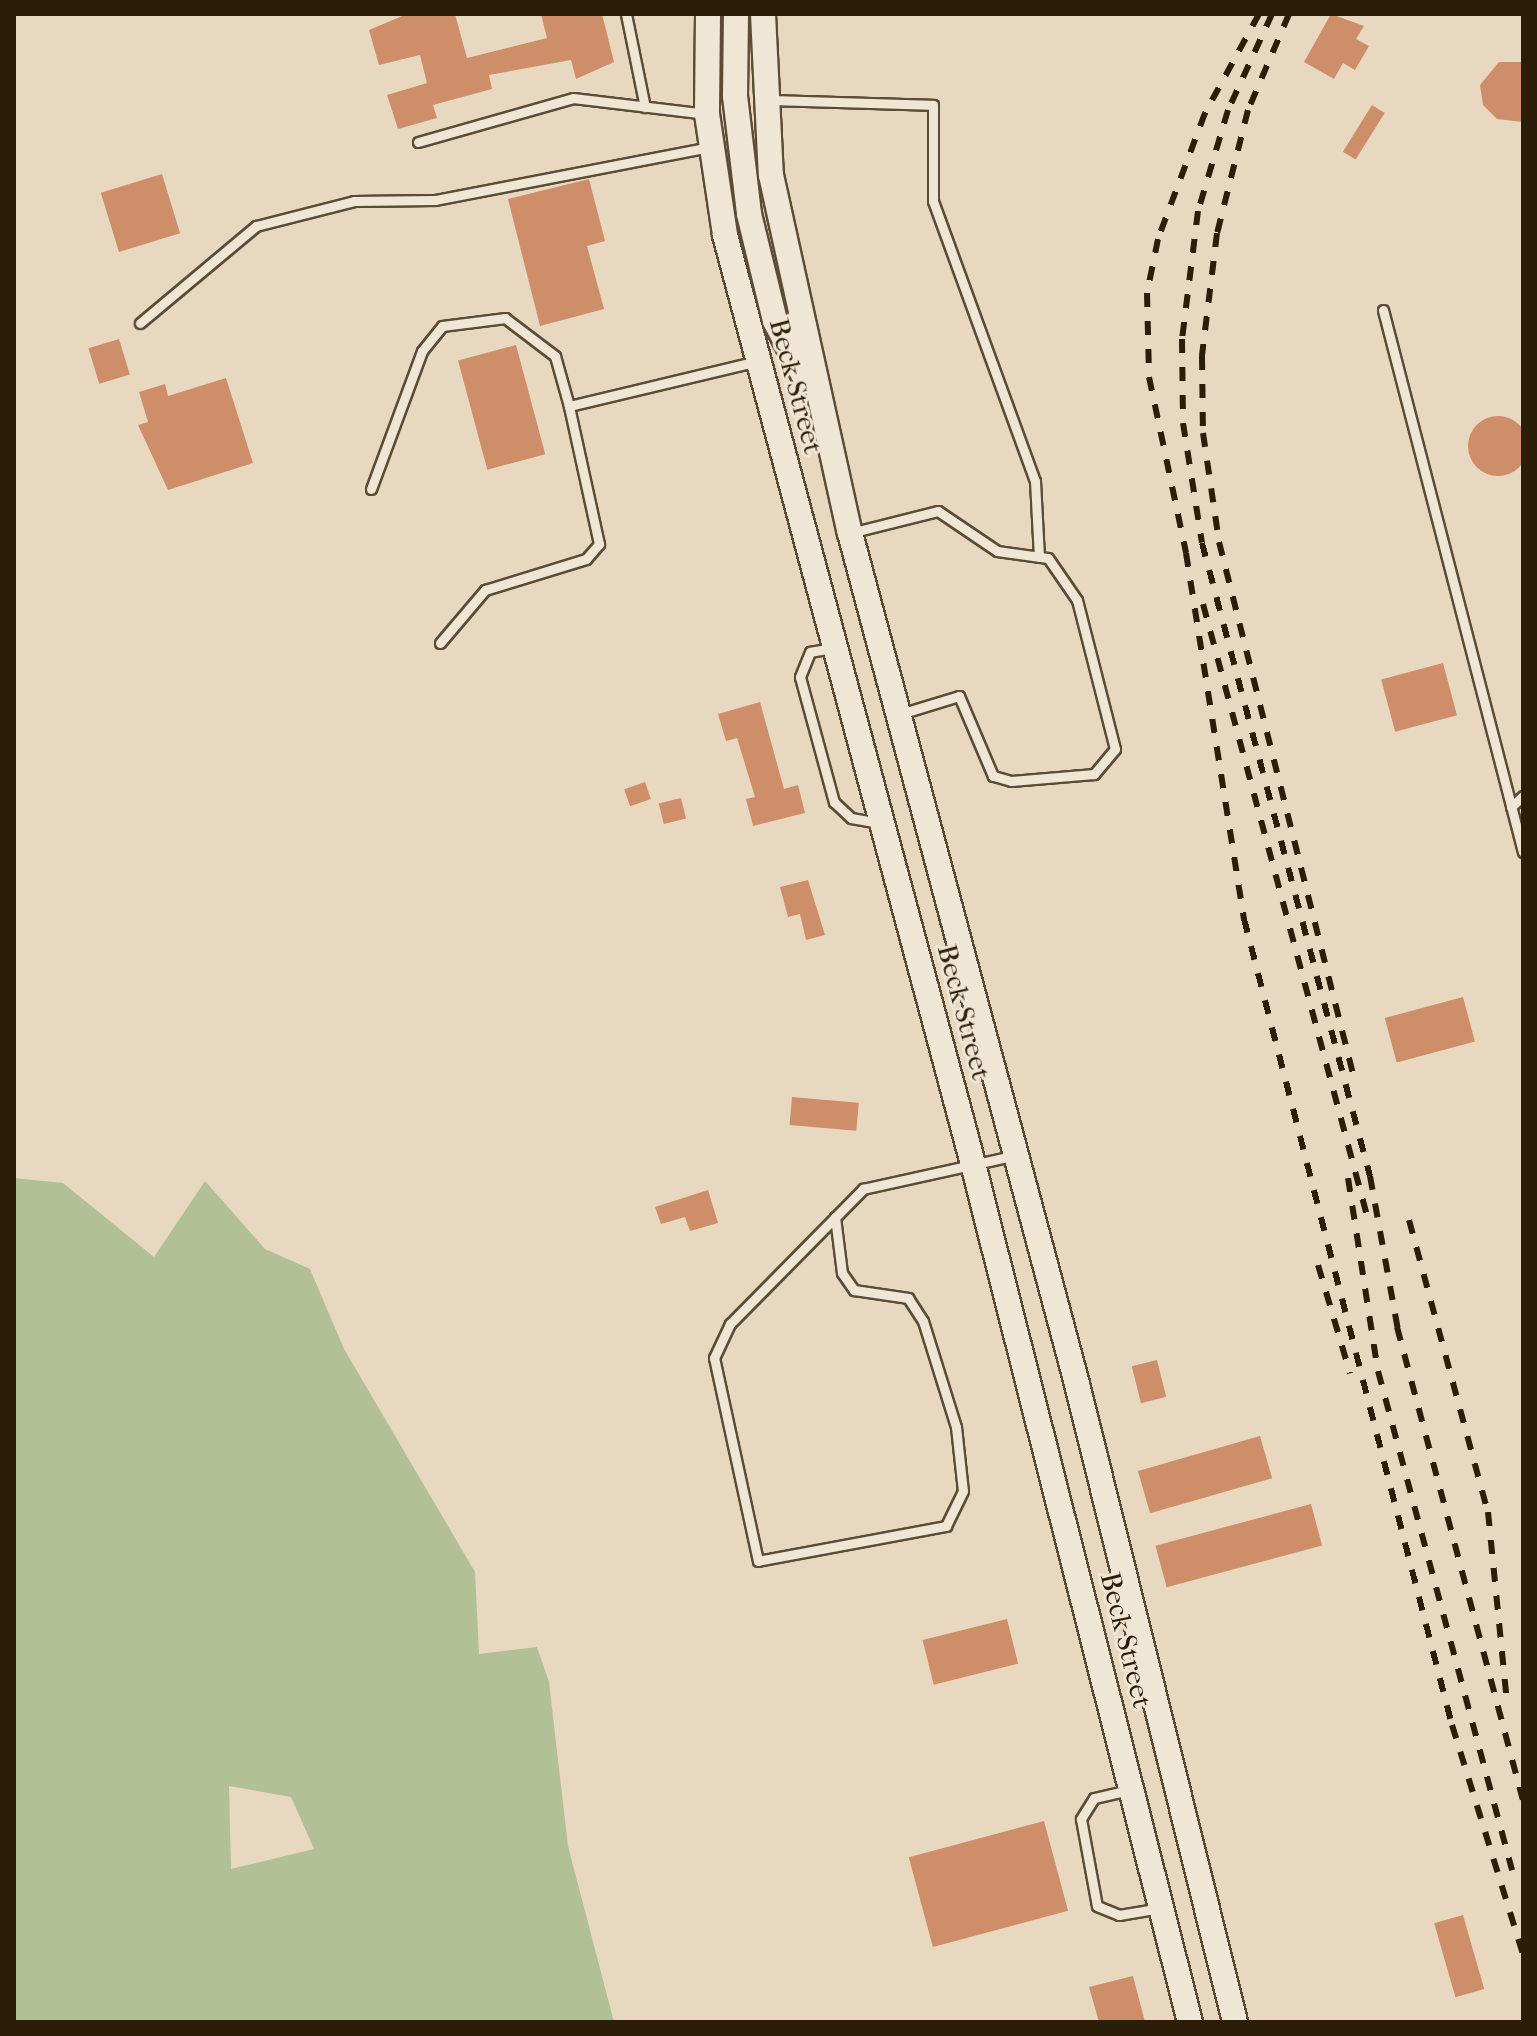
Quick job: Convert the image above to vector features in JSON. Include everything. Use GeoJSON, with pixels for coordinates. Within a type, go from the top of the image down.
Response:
{"type":"FeatureCollection","features":[{"type":"Feature","properties":{"kind":"main road","name":"Beck Street"},"geometry":{"type":"LineString","coordinates":[[708,14],[707,114],[710,147],[758,361],[973,1164],[1190,2022]]}},
{"type":"Feature","properties":{"kind":"main road"},"geometry":{"type":"LineString","coordinates":[[736,14],[738,136],[757,252],[775,321],[819,403]]}},
{"type":"Feature","properties":{"kind":"main road","name":"Beck Street"},"geometry":{"type":"LineString","coordinates":[[763,14],[764,100],[778,215],[819,403],[897,715],[1016,1155],[1235,2022]]}},
{"type":"Feature","properties":{"kind":"lane"},"geometry":{"type":"LineString","coordinates":[[626,14],[645,107]]}},
{"type":"Feature","properties":{"kind":"lane"},"geometry":{"type":"LineString","coordinates":[[418,142],[573,98],[707,114]]}},
{"type":"Feature","properties":{"kind":"lane"},"geometry":{"type":"LineString","coordinates":[[764,100],[933,105],[933,201],[1035,481],[1039,557]]}},
{"type":"Feature","properties":{"kind":"lane"},"geometry":{"type":"LineString","coordinates":[[140,323],[256,226],[354,201],[435,200],[710,147]]}},
{"type":"Feature","properties":{"kind":"lane"},"geometry":{"type":"LineString","coordinates":[[1383,310],[1523,852]]}},
{"type":"Feature","properties":{"kind":"lane"},"geometry":{"type":"LineString","coordinates":[[371,489],[422,351],[442,326],[505,318],[555,356],[599,544],[586,559],[485,590],[440,643]]}},
{"type":"Feature","properties":{"kind":"lane"},"geometry":{"type":"LineString","coordinates":[[569,406],[758,361]]}},
{"type":"Feature","properties":{"kind":"lane"},"geometry":{"type":"LineString","coordinates":[[850,533],[938,511],[997,551],[1048,558],[1077,600],[1115,749],[1094,774],[1039,781],[993,776],[959,696],[897,715]]}},
{"type":"Feature","properties":{"kind":"lane"},"geometry":{"type":"LineString","coordinates":[[835,648],[810,652],[800,677],[834,802],[851,818],[883,824]]}},
{"type":"Feature","properties":{"kind":"lane"},"geometry":{"type":"LineString","coordinates":[[1511,807],[1523,796]]}},
{"type":"Feature","properties":{"kind":"lane"},"geometry":{"type":"LineString","coordinates":[[835,1217],[842,1273],[854,1290],[908,1298],[923,1321],[956,1427],[963,1491],[946,1526],[758,1561],[714,1358],[730,1324],[835,1217],[863,1189],[1016,1155]]}},
{"type":"Feature","properties":{"kind":"lane"},"geometry":{"type":"LineString","coordinates":[[1133,1789],[1097,1796],[1081,1819],[1097,1906],[1119,1915],[1162,1908]]}},
{"type":"Feature","properties":{"kind":"green space"},"geometry":{"type":"Polygon","coordinates":[[[14,1178],[63,1183],[154,1257],[205,1181],[265,1249],[310,1269],[344,1349],[475,1572],[479,1654],[537,1647],[549,1682],[568,1846],[614,2022],[14,2022],[14,1178]],[[229,1786],[231,1869],[314,1849],[291,1797],[229,1786]]]}},
{"type":"Feature","properties":{"kind":"building"},"geometry":{"type":"Polygon","coordinates":[[[407,14],[455,14],[467,58],[547,38],[541,14],[602,14],[614,62],[576,79],[571,60],[489,75],[492,89],[433,105],[437,118],[398,129],[387,95],[427,83],[420,55],[379,65],[369,30],[407,14]]]}},
{"type":"Feature","properties":{"kind":"building"},"geometry":{"type":"Polygon","coordinates":[[[1331,14],[1364,26],[1356,39],[1369,46],[1355,70],[1343,63],[1334,79],[1304,62],[1331,14]]]}},
{"type":"Feature","properties":{"kind":"building"},"geometry":{"type":"Polygon","coordinates":[[[1499,62],[1523,62],[1523,122],[1497,119],[1483,105],[1480,85],[1499,62]]]}},
{"type":"Feature","properties":{"kind":"building"},"geometry":{"type":"Polygon","coordinates":[[[1372,105],[1385,113],[1356,160],[1343,152],[1372,105]]]}},
{"type":"Feature","properties":{"kind":"building"},"geometry":{"type":"Polygon","coordinates":[[[162,174],[180,233],[119,252],[101,193],[162,174]]]}},
{"type":"Feature","properties":{"kind":"building"},"geometry":{"type":"Polygon","coordinates":[[[589,179],[605,241],[587,246],[604,309],[540,326],[508,199],[589,179]]]}},
{"type":"Feature","properties":{"kind":"building"},"geometry":{"type":"Polygon","coordinates":[[[119,339],[130,374],[99,384],[88,348],[119,339]]]}},
{"type":"Feature","properties":{"kind":"building"},"geometry":{"type":"Polygon","coordinates":[[[516,345],[545,454],[487,470],[458,361],[516,345]]]}},
{"type":"Feature","properties":{"kind":"building"},"geometry":{"type":"Polygon","coordinates":[[[226,378],[253,463],[168,490],[138,425],[148,422],[139,392],[165,384],[168,396],[226,378]]]}},
{"type":"Feature","properties":{"kind":"building"},"geometry":{"type":"Polygon","coordinates":[[[1498,416],[1519,425],[1528,446],[1519,467],[1498,476],[1477,467],[1468,446],[1477,425],[1498,416]]]}},
{"type":"Feature","properties":{"kind":"building"},"geometry":{"type":"Polygon","coordinates":[[[1443,663],[1457,715],[1395,732],[1381,680],[1443,663]]]}},
{"type":"Feature","properties":{"kind":"building"},"geometry":{"type":"Polygon","coordinates":[[[760,702],[784,789],[798,785],[805,813],[753,826],[746,799],[755,797],[737,738],[726,741],[718,714],[760,702]]]}},
{"type":"Feature","properties":{"kind":"building"},"geometry":{"type":"Polygon","coordinates":[[[645,782],[651,799],[630,806],[624,789],[645,782]]]}},
{"type":"Feature","properties":{"kind":"building"},"geometry":{"type":"Polygon","coordinates":[[[681,798],[686,818],[664,824],[659,804],[681,798]]]}},
{"type":"Feature","properties":{"kind":"building"},"geometry":{"type":"Polygon","coordinates":[[[808,880],[825,935],[806,940],[800,914],[788,917],[780,887],[808,880]]]}},
{"type":"Feature","properties":{"kind":"building"},"geometry":{"type":"Polygon","coordinates":[[[1463,997],[1475,1041],[1397,1062],[1385,1018],[1463,997]]]}},
{"type":"Feature","properties":{"kind":"building"},"geometry":{"type":"Polygon","coordinates":[[[792,1097],[859,1103],[856,1131],[790,1125],[792,1097]]]}},
{"type":"Feature","properties":{"kind":"building"},"geometry":{"type":"Polygon","coordinates":[[[708,1190],[718,1223],[690,1231],[685,1217],[661,1224],[655,1207],[708,1190]]]}},
{"type":"Feature","properties":{"kind":"building"},"geometry":{"type":"Polygon","coordinates":[[[1157,1360],[1166,1397],[1141,1403],[1132,1366],[1157,1360]]]}},
{"type":"Feature","properties":{"kind":"building"},"geometry":{"type":"Polygon","coordinates":[[[1260,1436],[1272,1478],[1150,1513],[1138,1471],[1260,1436]]]}},
{"type":"Feature","properties":{"kind":"building"},"geometry":{"type":"Polygon","coordinates":[[[1311,1504],[1322,1546],[1167,1587],[1155,1546],[1311,1504]]]}},
{"type":"Feature","properties":{"kind":"building"},"geometry":{"type":"Polygon","coordinates":[[[1007,1619],[1018,1664],[934,1685],[923,1640],[1007,1619]]]}},
{"type":"Feature","properties":{"kind":"building"},"geometry":{"type":"Polygon","coordinates":[[[1044,1821],[1068,1911],[933,1947],[909,1857],[1044,1821]]]}},
{"type":"Feature","properties":{"kind":"building"},"geometry":{"type":"Polygon","coordinates":[[[1463,1915],[1484,1989],[1455,1997],[1434,1923],[1463,1915]]]}},
{"type":"Feature","properties":{"kind":"building"},"geometry":{"type":"Polygon","coordinates":[[[1133,1976],[1145,2022],[1099,2022],[1089,1987],[1133,1976]]]}},
{"type":"Feature","properties":{"kind":"railway"},"geometry":{"type":"LineString","coordinates":[[1259,14],[1205,113],[1158,239],[1147,293],[1149,377],[1186,553],[1244,919],[1452,1725],[1523,1955]]}},
{"type":"Feature","properties":{"kind":"railway"},"geometry":{"type":"LineString","coordinates":[[1272,14],[1228,110],[1198,211],[1182,339],[1183,423],[1202,543],[1370,1176],[1399,1336]]}},
{"type":"Feature","properties":{"kind":"railway"},"geometry":{"type":"LineString","coordinates":[[1289,14],[1248,110],[1217,233],[1202,356],[1203,433],[1219,542],[1353,1074]]}},
{"type":"Feature","properties":{"kind":"railway"},"geometry":{"type":"LineString","coordinates":[[1203,604],[1369,1223]]}},
{"type":"Feature","properties":{"kind":"railway"},"geometry":{"type":"LineString","coordinates":[[1348,1178],[1378,1371],[1512,1870]]}},
{"type":"Feature","properties":{"kind":"railway"},"geometry":{"type":"LineString","coordinates":[[1409,1220],[1488,1512],[1507,1701]]}},
{"type":"Feature","properties":{"kind":"railway"},"geometry":{"type":"LineString","coordinates":[[1318,1265],[1350,1373]]}},
{"type":"Feature","properties":{"kind":"railway"},"geometry":{"type":"LineString","coordinates":[[1397,1327],[1523,1799]]}}]}
